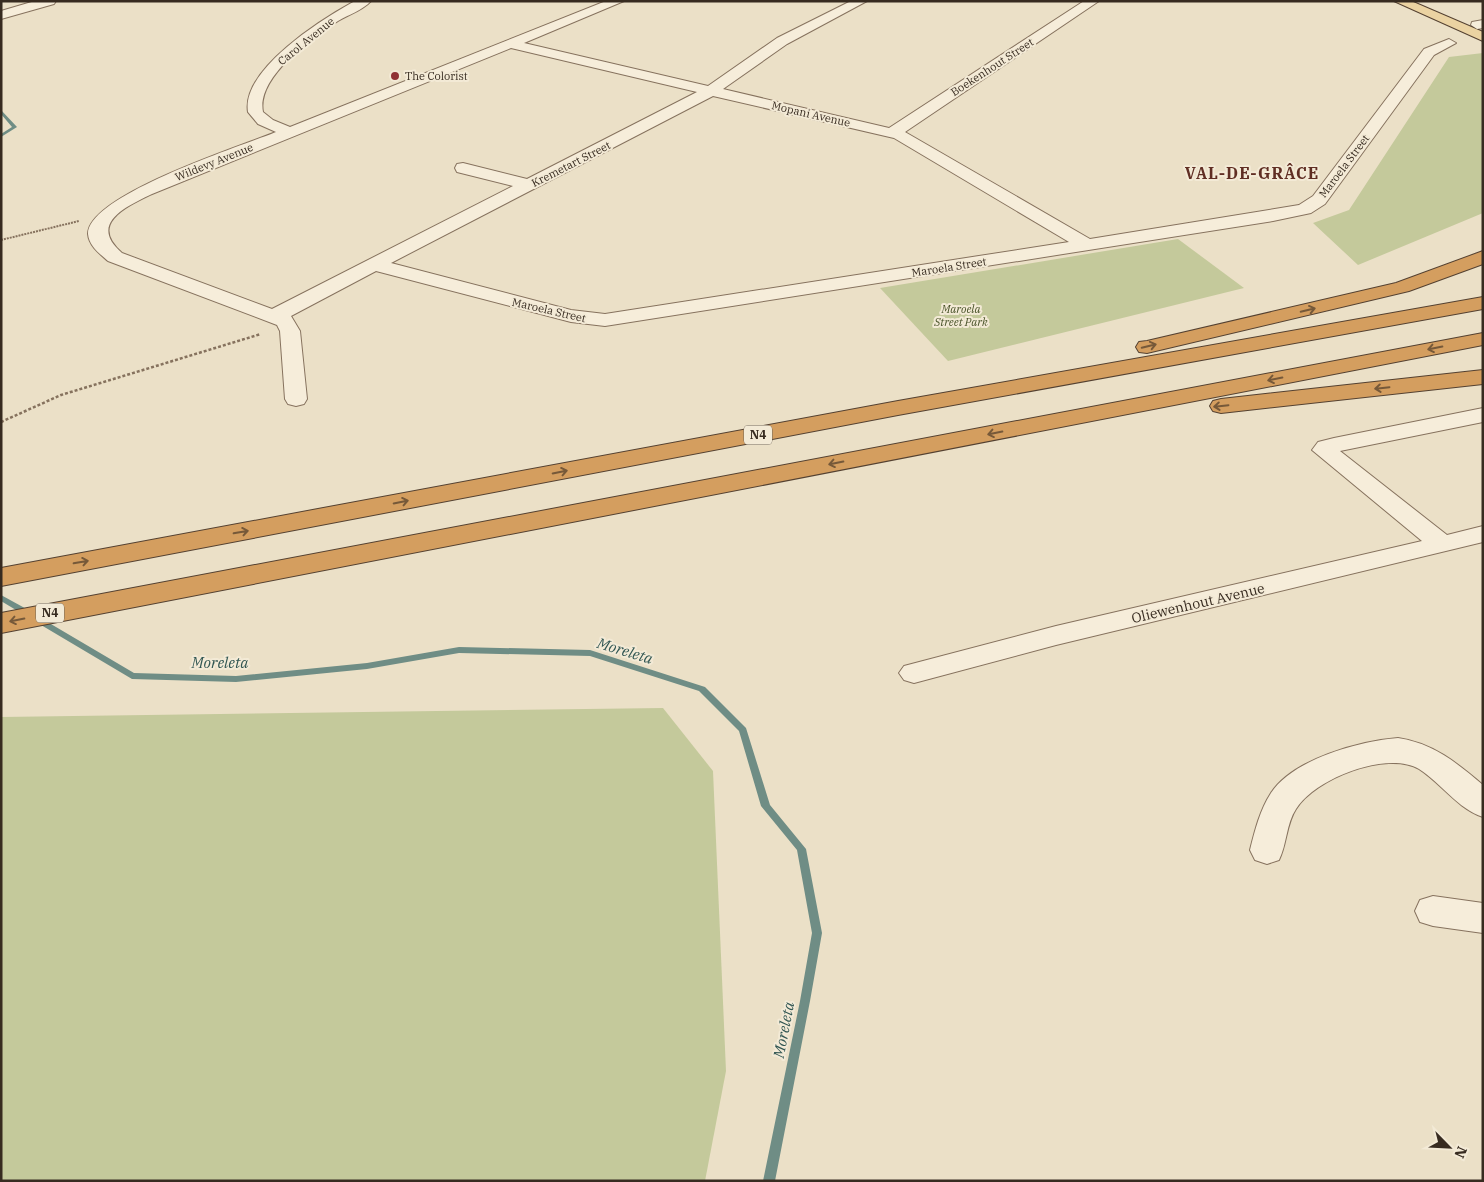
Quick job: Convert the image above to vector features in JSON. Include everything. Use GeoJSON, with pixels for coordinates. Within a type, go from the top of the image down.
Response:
{"type":"FeatureCollection","features":[{"type":"Feature","properties":{"kind":"highway"},"geometry":{"type":"LineString","coordinates":[[898,408],[1202,333],[1380,293],[1419,282],[1483,257]]}},
{"type":"Feature","properties":{"kind":"highway","name":"N4"},"geometry":{"type":"LineString","coordinates":[[1,577],[898,408],[1483,303]]}},
{"type":"Feature","properties":{"kind":"highway","name":"N4"},"geometry":{"type":"LineString","coordinates":[[1,623],[1483,339]]}},
{"type":"Feature","properties":{"kind":"highway"},"geometry":{"type":"LineString","coordinates":[[1028,426],[1483,377]]}},
{"type":"Feature","properties":{"kind":"main road"},"geometry":{"type":"LineString","coordinates":[[1400,1],[1482,29]]}},
{"type":"Feature","properties":{"kind":"main road"},"geometry":{"type":"LineString","coordinates":[[1409,1],[1482,29]]}},
{"type":"Feature","properties":{"kind":"main road"},"geometry":{"type":"LineString","coordinates":[[1418,1],[1482,29]]}},
{"type":"Feature","properties":{"kind":"street"},"geometry":{"type":"LineString","coordinates":[[1,15],[50,1]]}},
{"type":"Feature","properties":{"kind":"street","name":"Carol Avenue"},"geometry":{"type":"LineString","coordinates":[[290,132],[263,120],[256,112],[255,103],[266,78],[282,59],[325,24],[365,1]]}},
{"type":"Feature","properties":{"kind":"street","name":"Wildevy Avenue"},"geometry":{"type":"LineString","coordinates":[[104,218],[120,204],[142,192],[618,1]]}},
{"type":"Feature","properties":{"kind":"street","name":"Kremetart Street"},"geometry":{"type":"LineString","coordinates":[[269,325],[375,265],[711,91],[782,41],[861,1]]}},
{"type":"Feature","properties":{"kind":"street","name":"Boekenhout Street"},"geometry":{"type":"LineString","coordinates":[[892,133],[1093,1]]}},
{"type":"Feature","properties":{"kind":"street","name":"Maroela Street"},"geometry":{"type":"LineString","coordinates":[[375,265],[556,312],[600,320],[1273,216],[1304,209],[1315,204],[1429,52],[1449,43]]}},
{"type":"Feature","properties":{"kind":"street","name":"Mopani Avenue"},"geometry":{"type":"LineString","coordinates":[[510,44],[892,133],[914,143],[1087,246]]}},
{"type":"Feature","properties":{"kind":"street"},"geometry":{"type":"LineString","coordinates":[[463,168],[529,185]]}},
{"type":"Feature","properties":{"kind":"street"},"geometry":{"type":"LineString","coordinates":[[104,218],[98,238],[105,251],[115,257],[177,282],[269,325],[283,319],[288,325],[296,399]]}},
{"type":"Feature","properties":{"kind":"street"},"geometry":{"type":"LineString","coordinates":[[1442,544],[1324,450],[1326,447],[1334,445],[1483,415]]}},
{"type":"Feature","properties":{"kind":"street","name":"Oliewenhout Avenue"},"geometry":{"type":"LineString","coordinates":[[914,673],[1064,633],[1284,584],[1483,534]]}},
{"type":"Feature","properties":{"kind":"street"},"geometry":{"type":"LineString","coordinates":[[1267,850],[1278,812],[1287,796],[1330,767],[1370,753],[1397,749],[1422,756],[1483,804]]}},
{"type":"Feature","properties":{"kind":"street"},"geometry":{"type":"LineString","coordinates":[[1433,911],[1483,918]]}},
{"type":"Feature","properties":{"kind":"path"},"geometry":{"type":"LineString","coordinates":[[1,240],[85,219],[104,218]]}},
{"type":"Feature","properties":{"kind":"path"},"geometry":{"type":"LineString","coordinates":[[1,422],[61,395],[269,325]]}},
{"type":"Feature","properties":{"kind":"green space"},"geometry":{"type":"Polygon","coordinates":[[[1483,53],[1483,213],[1358,265],[1313,223],[1349,210],[1449,57],[1483,53]]]}},
{"type":"Feature","properties":{"kind":"green space","name":"Maroela Street Park"},"geometry":{"type":"Polygon","coordinates":[[[1178,239],[1244,288],[948,361],[880,288],[1178,239]]]}},
{"type":"Feature","properties":{"kind":"green space"},"geometry":{"type":"Polygon","coordinates":[[[663,708],[713,771],[726,1071],[705,1181],[1,1181],[1,717],[663,708]]]}},
{"type":"Feature","properties":{"kind":"waterway","name":"Moreleta"},"geometry":{"type":"LineString","coordinates":[[1,111],[15,127],[1,136]]}},
{"type":"Feature","properties":{"kind":"waterway","name":"Moreleta"},"geometry":{"type":"LineString","coordinates":[[1,597],[29,614]]}},
{"type":"Feature","properties":{"kind":"waterway","name":"Moreleta"},"geometry":{"type":"LineString","coordinates":[[39,620],[132,676],[236,679],[367,666],[459,650],[590,653],[702,689],[743,730],[766,806],[801,849],[817,933],[769,1181]]}},
{"type":"Feature","properties":{"kind":"place","name":"The Colorist"},"geometry":{"type":"Point","coordinates":[395,76]}},
{"type":"Feature","properties":{"kind":"district","name":"VAL-DE-GRÂCE"},"geometry":{"type":"Point","coordinates":[1252,173]}}]}
